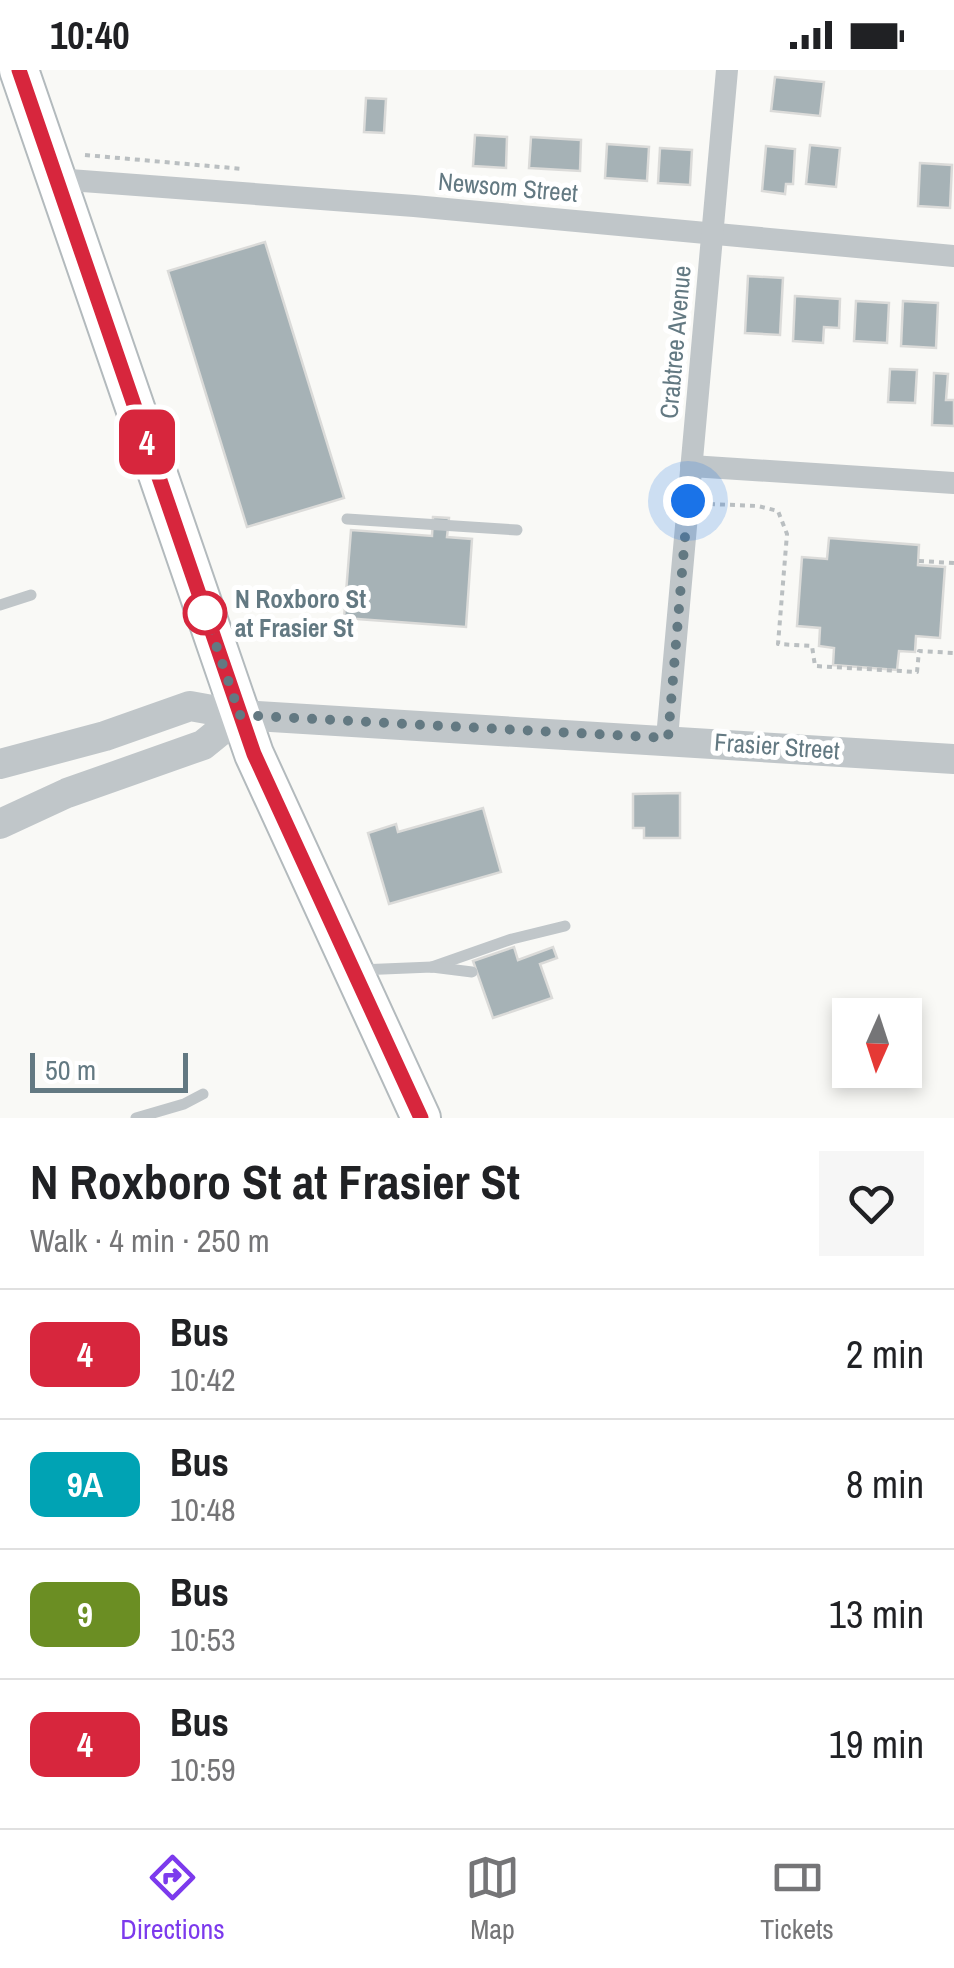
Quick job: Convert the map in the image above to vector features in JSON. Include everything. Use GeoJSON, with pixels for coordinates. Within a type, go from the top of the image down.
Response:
{"type":"FeatureCollection","features":[{"type":"Feature","properties":{"kind":"main road"},"geometry":{"type":"LineString","coordinates":[[19,70],[240,715],[350,970],[421,1118]]}},
{"type":"Feature","properties":{"kind":"street","name":"Crabtree Avenue"},"geometry":{"type":"LineString","coordinates":[[668,738],[701,466],[712,234],[727,70]]}},
{"type":"Feature","properties":{"kind":"street","name":"Newsom Street"},"geometry":{"type":"LineString","coordinates":[[56,179],[414,206],[954,256]]}},
{"type":"Feature","properties":{"kind":"street"},"geometry":{"type":"LineString","coordinates":[[701,466],[954,482]]}},
{"type":"Feature","properties":{"kind":"street","name":"Frasier Street"},"geometry":{"type":"LineString","coordinates":[[0,764],[105,736],[190,706],[240,715],[668,738],[954,759]]}},
{"type":"Feature","properties":{"kind":"street"},"geometry":{"type":"LineString","coordinates":[[0,824],[68,793],[203,745],[240,715]]}},
{"type":"Feature","properties":{"kind":"lane"},"geometry":{"type":"LineString","coordinates":[[347,520],[517,530]]}},
{"type":"Feature","properties":{"kind":"lane"},"geometry":{"type":"LineString","coordinates":[[0,605],[31,595]]}},
{"type":"Feature","properties":{"kind":"lane"},"geometry":{"type":"LineString","coordinates":[[432,967],[512,939],[565,926]]}},
{"type":"Feature","properties":{"kind":"lane"},"geometry":{"type":"LineString","coordinates":[[350,970],[432,967],[472,972]]}},
{"type":"Feature","properties":{"kind":"lane"},"geometry":{"type":"LineString","coordinates":[[136,1118],[184,1104],[203,1094]]}},
{"type":"Feature","properties":{"kind":"path"},"geometry":{"type":"LineString","coordinates":[[86,155],[243,169]]}},
{"type":"Feature","properties":{"kind":"path"},"geometry":{"type":"LineString","coordinates":[[701,466],[708,504],[758,506],[778,512],[786,524],[778,644],[812,646],[815,666],[917,672],[919,651],[954,653]]}},
{"type":"Feature","properties":{"kind":"path"},"geometry":{"type":"LineString","coordinates":[[919,561],[954,563]]}},
{"type":"Feature","properties":{"kind":"building"},"geometry":{"type":"Polygon","coordinates":[[[775,77],[824,82],[820,116],[771,111],[775,77]]]}},
{"type":"Feature","properties":{"kind":"building"},"geometry":{"type":"Polygon","coordinates":[[[366,98],[386,99],[384,133],[364,132],[366,98]]]}},
{"type":"Feature","properties":{"kind":"building"},"geometry":{"type":"Polygon","coordinates":[[[475,135],[507,137],[506,168],[473,166],[475,135]]]}},
{"type":"Feature","properties":{"kind":"building"},"geometry":{"type":"Polygon","coordinates":[[[531,137],[581,140],[580,171],[529,168],[531,137]]]}},
{"type":"Feature","properties":{"kind":"building"},"geometry":{"type":"Polygon","coordinates":[[[607,144],[649,147],[647,181],[605,178],[607,144]]]}},
{"type":"Feature","properties":{"kind":"building"},"geometry":{"type":"Polygon","coordinates":[[[810,145],[840,148],[836,187],[806,184],[810,145]]]}},
{"type":"Feature","properties":{"kind":"building"},"geometry":{"type":"Polygon","coordinates":[[[766,146],[795,149],[793,184],[786,184],[785,194],[762,191],[766,146]]]}},
{"type":"Feature","properties":{"kind":"building"},"geometry":{"type":"Polygon","coordinates":[[[660,148],[692,150],[690,185],[658,183],[660,148]]]}},
{"type":"Feature","properties":{"kind":"building"},"geometry":{"type":"Polygon","coordinates":[[[920,163],[952,165],[950,208],[918,206],[920,163]]]}},
{"type":"Feature","properties":{"kind":"building"},"geometry":{"type":"Polygon","coordinates":[[[265,242],[344,498],[247,527],[168,271],[265,242]]]}},
{"type":"Feature","properties":{"kind":"building"},"geometry":{"type":"Polygon","coordinates":[[[748,276],[783,278],[780,335],[745,333],[748,276]]]}},
{"type":"Feature","properties":{"kind":"building"},"geometry":{"type":"Polygon","coordinates":[[[795,296],[840,299],[839,328],[824,327],[823,343],[793,341],[795,296]]]}},
{"type":"Feature","properties":{"kind":"building"},"geometry":{"type":"Polygon","coordinates":[[[856,301],[889,303],[887,343],[854,341],[856,301]]]}},
{"type":"Feature","properties":{"kind":"building"},"geometry":{"type":"Polygon","coordinates":[[[903,301],[938,303],[936,348],[901,346],[903,301]]]}},
{"type":"Feature","properties":{"kind":"building"},"geometry":{"type":"Polygon","coordinates":[[[890,369],[917,370],[915,403],[888,402],[890,369]]]}},
{"type":"Feature","properties":{"kind":"building"},"geometry":{"type":"Polygon","coordinates":[[[934,373],[948,374],[946,400],[954,400],[954,426],[932,425],[934,373]]]}},
{"type":"Feature","properties":{"kind":"building"},"geometry":{"type":"Polygon","coordinates":[[[433,517],[449,518],[447,537],[472,539],[466,627],[344,618],[351,530],[432,536],[433,517]]]}},
{"type":"Feature","properties":{"kind":"building"},"geometry":{"type":"Polygon","coordinates":[[[829,538],[919,545],[918,565],[945,567],[940,638],[916,636],[915,652],[899,651],[897,670],[833,665],[834,648],[819,646],[820,628],[797,626],[802,557],[827,559],[829,538]]]}},
{"type":"Feature","properties":{"kind":"building"},"geometry":{"type":"Polygon","coordinates":[[[680,793],[680,838],[644,838],[644,828],[633,828],[633,794],[680,793]]]}},
{"type":"Feature","properties":{"kind":"building"},"geometry":{"type":"Polygon","coordinates":[[[483,808],[501,872],[389,904],[368,833],[396,824],[398,832],[483,808]]]}},
{"type":"Feature","properties":{"kind":"building"},"geometry":{"type":"Polygon","coordinates":[[[514,947],[518,960],[553,947],[557,958],[540,964],[552,998],[493,1018],[473,961],[514,947]]]}},
{"type":"Feature","properties":{"kind":"bus line","name":"4"},"geometry":{"type":"LineString","coordinates":[[19,70],[254,754],[421,1118]]}},
{"type":"Feature","properties":{"kind":"place","name":"N Roxboro St at Frasier St"},"geometry":{"type":"Point","coordinates":[205,613]}},
{"type":"Feature","properties":{"kind":"route"},"geometry":{"type":"LineString","coordinates":[[205,613],[240,715],[668,738],[688,501]]}}]}
